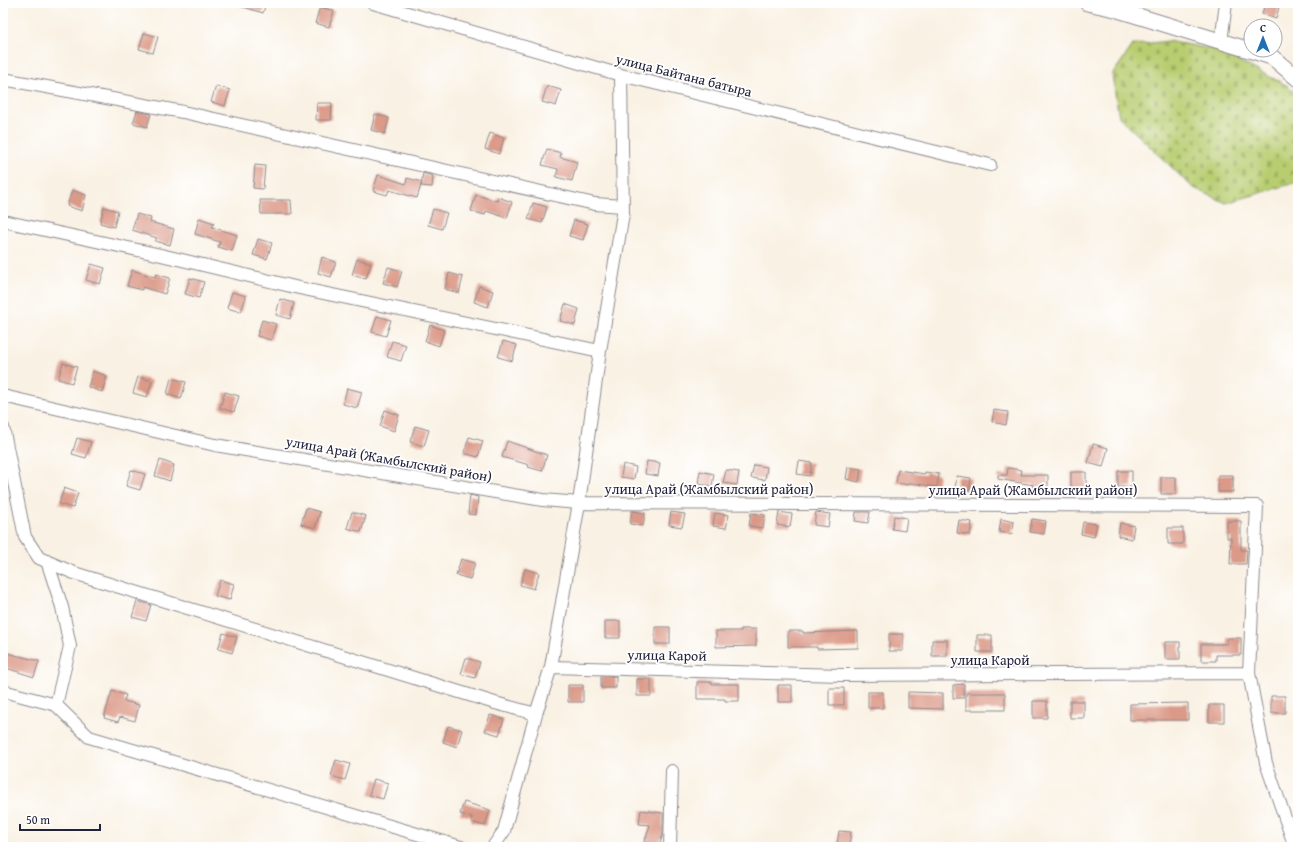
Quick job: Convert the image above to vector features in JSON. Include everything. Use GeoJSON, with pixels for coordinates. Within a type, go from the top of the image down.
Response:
{"type":"FeatureCollection","features":[{"type":"Feature","properties":{"kind":"street","name":"улица Байтана батыра"},"geometry":{"type":"LineString","coordinates":[[373,3],[621,75],[990,165]]}},
{"type":"Feature","properties":{"kind":"street"},"geometry":{"type":"LineString","coordinates":[[1087,3],[1115,6],[1221,42],[1272,57],[1298,79]]}},
{"type":"Feature","properties":{"kind":"street"},"geometry":{"type":"LineString","coordinates":[[1221,42],[1226,3]]}},
{"type":"Feature","properties":{"kind":"street"},"geometry":{"type":"LineString","coordinates":[[493,847],[504,831],[536,714],[551,667],[580,504],[600,351],[623,214],[621,75]]}},
{"type":"Feature","properties":{"kind":"street"},"geometry":{"type":"LineString","coordinates":[[3,79],[184,112],[595,204],[623,206]]}},
{"type":"Feature","properties":{"kind":"street"},"geometry":{"type":"LineString","coordinates":[[3,221],[162,255],[299,288],[600,351]]}},
{"type":"Feature","properties":{"kind":"street","name":"улица Арай (Жамбылский район)"},"geometry":{"type":"LineString","coordinates":[[3,396],[215,445],[543,500],[580,504],[1257,506],[1249,673]]}},
{"type":"Feature","properties":{"kind":"street"},"geometry":{"type":"LineString","coordinates":[[3,427],[25,537],[39,558],[82,575],[495,703],[536,714]]}},
{"type":"Feature","properties":{"kind":"street"},"geometry":{"type":"LineString","coordinates":[[47,561],[62,607],[70,646],[56,705]]}},
{"type":"Feature","properties":{"kind":"street","name":"улица Карой"},"geometry":{"type":"LineString","coordinates":[[551,667],[842,675],[1249,673]]}},
{"type":"Feature","properties":{"kind":"street"},"geometry":{"type":"LineString","coordinates":[[1249,673],[1266,763],[1295,847]]}},
{"type":"Feature","properties":{"kind":"street"},"geometry":{"type":"LineString","coordinates":[[3,692],[56,705],[89,738],[462,847]]}},
{"type":"Feature","properties":{"kind":"street"},"geometry":{"type":"LineString","coordinates":[[670,847],[672,771]]}},
{"type":"Feature","properties":{"kind":"green space"},"geometry":{"type":"Polygon","coordinates":[[[1168,41],[1217,50],[1288,86],[1298,94],[1298,182],[1226,203],[1192,187],[1119,117],[1112,75],[1133,45],[1168,41]]]}},
{"type":"Feature","properties":{"kind":"building"},"geometry":{"type":"Polygon","coordinates":[[[237,3],[266,3],[263,13],[237,5],[237,3]]]}},
{"type":"Feature","properties":{"kind":"building"},"geometry":{"type":"Polygon","coordinates":[[[1265,3],[1280,3],[1276,18],[1262,14],[1265,3]]]}},
{"type":"Feature","properties":{"kind":"building"},"geometry":{"type":"Polygon","coordinates":[[[320,7],[334,11],[329,27],[315,23],[320,7]]]}},
{"type":"Feature","properties":{"kind":"building"},"geometry":{"type":"Polygon","coordinates":[[[144,33],[158,37],[153,53],[139,49],[144,33]]]}},
{"type":"Feature","properties":{"kind":"building"},"geometry":{"type":"Polygon","coordinates":[[[216,86],[230,90],[225,106],[211,102],[216,86]]]}},
{"type":"Feature","properties":{"kind":"building"},"geometry":{"type":"Polygon","coordinates":[[[547,86],[561,90],[556,106],[542,102],[547,86]]]}},
{"type":"Feature","properties":{"kind":"building"},"geometry":{"type":"Polygon","coordinates":[[[317,103],[332,103],[331,120],[316,120],[317,103]]]}},
{"type":"Feature","properties":{"kind":"building"},"geometry":{"type":"Polygon","coordinates":[[[137,111],[151,114],[147,127],[133,123],[137,111]]]}},
{"type":"Feature","properties":{"kind":"building"},"geometry":{"type":"Polygon","coordinates":[[[375,114],[389,118],[385,134],[371,130],[375,114]]]}},
{"type":"Feature","properties":{"kind":"building"},"geometry":{"type":"Polygon","coordinates":[[[490,133],[504,138],[499,154],[485,149],[490,133]]]}},
{"type":"Feature","properties":{"kind":"building"},"geometry":{"type":"Polygon","coordinates":[[[547,149],[561,153],[560,157],[577,162],[572,181],[556,177],[558,169],[542,165],[547,149]]]}},
{"type":"Feature","properties":{"kind":"building"},"geometry":{"type":"Polygon","coordinates":[[[255,165],[265,166],[263,189],[253,188],[255,165]]]}},
{"type":"Feature","properties":{"kind":"building"},"geometry":{"type":"Polygon","coordinates":[[[423,173],[433,176],[432,187],[421,186],[423,173]]]}},
{"type":"Feature","properties":{"kind":"building"},"geometry":{"type":"Polygon","coordinates":[[[378,175],[406,184],[407,178],[422,182],[417,198],[389,190],[387,195],[373,191],[378,175]]]}},
{"type":"Feature","properties":{"kind":"building"},"geometry":{"type":"Polygon","coordinates":[[[72,190],[86,195],[82,211],[67,206],[72,190]]]}},
{"type":"Feature","properties":{"kind":"building"},"geometry":{"type":"Polygon","coordinates":[[[476,195],[497,201],[498,197],[512,202],[507,218],[486,211],[485,215],[471,211],[476,195]]]}},
{"type":"Feature","properties":{"kind":"building"},"geometry":{"type":"Polygon","coordinates":[[[260,200],[291,200],[292,214],[261,214],[260,200]]]}},
{"type":"Feature","properties":{"kind":"building"},"geometry":{"type":"Polygon","coordinates":[[[533,203],[547,207],[542,223],[528,219],[533,203]]]}},
{"type":"Feature","properties":{"kind":"building"},"geometry":{"type":"Polygon","coordinates":[[[104,207],[118,211],[114,227],[100,223],[104,207]]]}},
{"type":"Feature","properties":{"kind":"building"},"geometry":{"type":"Polygon","coordinates":[[[433,209],[447,213],[442,229],[428,225],[433,209]]]}},
{"type":"Feature","properties":{"kind":"building"},"geometry":{"type":"Polygon","coordinates":[[[137,214],[151,218],[150,222],[174,229],[170,245],[155,241],[157,238],[132,230],[137,214]]]}},
{"type":"Feature","properties":{"kind":"building"},"geometry":{"type":"Polygon","coordinates":[[[199,218],[214,223],[212,227],[237,235],[232,251],[218,247],[220,242],[195,234],[199,218]]]}},
{"type":"Feature","properties":{"kind":"building"},"geometry":{"type":"Polygon","coordinates":[[[574,220],[588,224],[583,240],[569,236],[574,220]]]}},
{"type":"Feature","properties":{"kind":"building"},"geometry":{"type":"Polygon","coordinates":[[[258,239],[272,243],[267,259],[253,255],[258,239]]]}},
{"type":"Feature","properties":{"kind":"building"},"geometry":{"type":"Polygon","coordinates":[[[322,257],[336,262],[331,277],[318,273],[322,257]]]}},
{"type":"Feature","properties":{"kind":"building"},"geometry":{"type":"Polygon","coordinates":[[[357,259],[371,263],[366,279],[352,275],[357,259]]]}},
{"type":"Feature","properties":{"kind":"building"},"geometry":{"type":"Polygon","coordinates":[[[91,264],[105,268],[100,284],[86,280],[91,264]]]}},
{"type":"Feature","properties":{"kind":"building"},"geometry":{"type":"Polygon","coordinates":[[[388,267],[402,271],[397,287],[383,283],[388,267]]]}},
{"type":"Feature","properties":{"kind":"building"},"geometry":{"type":"Polygon","coordinates":[[[132,270],[155,277],[156,274],[170,278],[165,294],[142,287],[142,290],[127,286],[132,270]]]}},
{"type":"Feature","properties":{"kind":"building"},"geometry":{"type":"Polygon","coordinates":[[[449,273],[463,277],[459,293],[445,289],[449,273]]]}},
{"type":"Feature","properties":{"kind":"building"},"geometry":{"type":"Polygon","coordinates":[[[190,278],[204,282],[199,298],[185,294],[190,278]]]}},
{"type":"Feature","properties":{"kind":"building"},"geometry":{"type":"Polygon","coordinates":[[[479,286],[493,291],[488,307],[474,302],[479,286]]]}},
{"type":"Feature","properties":{"kind":"building"},"geometry":{"type":"Polygon","coordinates":[[[232,292],[246,296],[241,312],[227,308],[232,292]]]}},
{"type":"Feature","properties":{"kind":"building"},"geometry":{"type":"Polygon","coordinates":[[[280,299],[294,303],[290,319],[276,315],[280,299]]]}},
{"type":"Feature","properties":{"kind":"building"},"geometry":{"type":"Polygon","coordinates":[[[565,304],[579,309],[575,325],[560,321],[565,304]]]}},
{"type":"Feature","properties":{"kind":"building"},"geometry":{"type":"Polygon","coordinates":[[[377,316],[391,320],[386,336],[372,332],[377,316]]]}},
{"type":"Feature","properties":{"kind":"building"},"geometry":{"type":"Polygon","coordinates":[[[262,320],[276,324],[271,340],[257,336],[262,320]]]}},
{"type":"Feature","properties":{"kind":"building"},"geometry":{"type":"Polygon","coordinates":[[[430,325],[444,330],[439,346],[425,341],[430,325]]]}},
{"type":"Feature","properties":{"kind":"building"},"geometry":{"type":"Polygon","coordinates":[[[392,341],[406,345],[401,361],[387,357],[392,341]]]}},
{"type":"Feature","properties":{"kind":"building"},"geometry":{"type":"Polygon","coordinates":[[[503,341],[517,345],[512,361],[498,357],[503,341]]]}},
{"type":"Feature","properties":{"kind":"building"},"geometry":{"type":"Polygon","coordinates":[[[63,363],[77,367],[72,383],[58,379],[63,363]]]}},
{"type":"Feature","properties":{"kind":"building"},"geometry":{"type":"Polygon","coordinates":[[[93,371],[107,376],[102,392],[88,387],[93,371]]]}},
{"type":"Feature","properties":{"kind":"building"},"geometry":{"type":"Polygon","coordinates":[[[138,377],[152,381],[147,397],[133,393],[138,377]]]}},
{"type":"Feature","properties":{"kind":"building"},"geometry":{"type":"Polygon","coordinates":[[[171,378],[186,382],[181,399],[167,394],[171,378]]]}},
{"type":"Feature","properties":{"kind":"building"},"geometry":{"type":"Polygon","coordinates":[[[347,388],[362,392],[357,408],[343,404],[347,388]]]}},
{"type":"Feature","properties":{"kind":"building"},"geometry":{"type":"Polygon","coordinates":[[[225,392],[239,396],[234,412],[220,408],[225,392]]]}},
{"type":"Feature","properties":{"kind":"building"},"geometry":{"type":"Polygon","coordinates":[[[385,410],[399,415],[394,431],[380,426],[385,410]]]}},
{"type":"Feature","properties":{"kind":"building"},"geometry":{"type":"Polygon","coordinates":[[[994,410],[1008,412],[1006,425],[992,422],[994,410]]]}},
{"type":"Feature","properties":{"kind":"building"},"geometry":{"type":"Polygon","coordinates":[[[415,426],[429,430],[424,446],[410,442],[415,426]]]}},
{"type":"Feature","properties":{"kind":"building"},"geometry":{"type":"Polygon","coordinates":[[[469,437],[483,441],[478,457],[464,453],[469,437]]]}},
{"type":"Feature","properties":{"kind":"building"},"geometry":{"type":"Polygon","coordinates":[[[77,438],[91,442],[86,458],[72,454],[77,438]]]}},
{"type":"Feature","properties":{"kind":"building"},"geometry":{"type":"Polygon","coordinates":[[[507,441],[547,455],[542,471],[528,467],[529,465],[502,457],[507,441]]]}},
{"type":"Feature","properties":{"kind":"building"},"geometry":{"type":"Polygon","coordinates":[[[1093,444],[1108,448],[1103,467],[1088,463],[1093,444]]]}},
{"type":"Feature","properties":{"kind":"building"},"geometry":{"type":"Polygon","coordinates":[[[160,460],[174,465],[170,481],[155,476],[160,460]]]}},
{"type":"Feature","properties":{"kind":"building"},"geometry":{"type":"Polygon","coordinates":[[[647,461],[660,463],[658,476],[645,474],[647,461]]]}},
{"type":"Feature","properties":{"kind":"building"},"geometry":{"type":"Polygon","coordinates":[[[799,461],[812,463],[810,476],[797,474],[799,461]]]}},
{"type":"Feature","properties":{"kind":"building"},"geometry":{"type":"Polygon","coordinates":[[[623,464],[636,467],[634,479],[621,477],[623,464]]]}},
{"type":"Feature","properties":{"kind":"building"},"geometry":{"type":"Polygon","coordinates":[[[754,465],[767,467],[765,480],[751,478],[754,465]]]}},
{"type":"Feature","properties":{"kind":"building"},"geometry":{"type":"Polygon","coordinates":[[[848,467],[861,469],[859,482],[846,479],[848,467]]]}},
{"type":"Feature","properties":{"kind":"building"},"geometry":{"type":"Polygon","coordinates":[[[1008,468],[1022,470],[1021,475],[1048,475],[1048,491],[1033,491],[1033,485],[998,479],[998,475],[1007,475],[1008,468]]]}},
{"type":"Feature","properties":{"kind":"building"},"geometry":{"type":"Polygon","coordinates":[[[131,470],[145,474],[140,490],[126,486],[131,470]]]}},
{"type":"Feature","properties":{"kind":"building"},"geometry":{"type":"Polygon","coordinates":[[[726,470],[739,472],[737,485],[723,483],[726,470]]]}},
{"type":"Feature","properties":{"kind":"building"},"geometry":{"type":"Polygon","coordinates":[[[898,470],[925,474],[925,472],[939,474],[937,487],[910,483],[909,485],[896,483],[898,470]]]}},
{"type":"Feature","properties":{"kind":"building"},"geometry":{"type":"Polygon","coordinates":[[[700,471],[714,474],[712,486],[698,484],[700,471]]]}},
{"type":"Feature","properties":{"kind":"building"},"geometry":{"type":"Polygon","coordinates":[[[1118,471],[1132,471],[1132,487],[1118,487],[1118,471]]]}},
{"type":"Feature","properties":{"kind":"building"},"geometry":{"type":"Polygon","coordinates":[[[1071,472],[1086,472],[1086,489],[1071,489],[1071,472]]]}},
{"type":"Feature","properties":{"kind":"building"},"geometry":{"type":"Polygon","coordinates":[[[1218,475],[1233,475],[1233,492],[1218,492],[1218,475]]]}},
{"type":"Feature","properties":{"kind":"building"},"geometry":{"type":"Polygon","coordinates":[[[957,476],[971,478],[969,491],[955,489],[957,476]]]}},
{"type":"Feature","properties":{"kind":"building"},"geometry":{"type":"Polygon","coordinates":[[[1161,477],[1176,477],[1176,494],[1161,494],[1161,477]]]}},
{"type":"Feature","properties":{"kind":"building"},"geometry":{"type":"Polygon","coordinates":[[[64,488],[78,493],[73,508],[59,504],[64,488]]]}},
{"type":"Feature","properties":{"kind":"building"},"geometry":{"type":"Polygon","coordinates":[[[470,495],[478,497],[476,515],[468,514],[470,495]]]}},
{"type":"Feature","properties":{"kind":"building"},"geometry":{"type":"Polygon","coordinates":[[[306,508],[320,512],[315,528],[301,524],[306,508]]]}},
{"type":"Feature","properties":{"kind":"building"},"geometry":{"type":"Polygon","coordinates":[[[632,511],[645,513],[643,526],[630,524],[632,511]]]}},
{"type":"Feature","properties":{"kind":"building"},"geometry":{"type":"Polygon","coordinates":[[[352,512],[366,516],[361,532],[347,528],[352,512]]]}},
{"type":"Feature","properties":{"kind":"building"},"geometry":{"type":"Polygon","coordinates":[[[671,512],[685,514],[682,527],[669,525],[671,512]]]}},
{"type":"Feature","properties":{"kind":"building"},"geometry":{"type":"Polygon","coordinates":[[[779,512],[792,514],[790,527],[777,525],[779,512]]]}},
{"type":"Feature","properties":{"kind":"building"},"geometry":{"type":"Polygon","coordinates":[[[816,512],[830,514],[828,527],[814,525],[816,512]]]}},
{"type":"Feature","properties":{"kind":"building"},"geometry":{"type":"Polygon","coordinates":[[[856,512],[870,512],[868,523],[855,521],[856,512]]]}},
{"type":"Feature","properties":{"kind":"building"},"geometry":{"type":"Polygon","coordinates":[[[715,513],[729,515],[726,528],[713,526],[715,513]]]}},
{"type":"Feature","properties":{"kind":"building"},"geometry":{"type":"Polygon","coordinates":[[[751,513],[765,515],[763,528],[749,526],[751,513]]]}},
{"type":"Feature","properties":{"kind":"building"},"geometry":{"type":"Polygon","coordinates":[[[894,516],[907,518],[905,531],[892,529],[894,516]]]}},
{"type":"Feature","properties":{"kind":"building"},"geometry":{"type":"Polygon","coordinates":[[[1001,519],[1014,522],[1012,534],[999,532],[1001,519]]]}},
{"type":"Feature","properties":{"kind":"building"},"geometry":{"type":"Polygon","coordinates":[[[1032,519],[1046,521],[1044,534],[1030,532],[1032,519]]]}},
{"type":"Feature","properties":{"kind":"building"},"geometry":{"type":"Polygon","coordinates":[[[959,520],[972,522],[970,535],[957,533],[959,520]]]}},
{"type":"Feature","properties":{"kind":"building"},"geometry":{"type":"Polygon","coordinates":[[[1227,521],[1241,521],[1241,550],[1247,550],[1246,564],[1230,564],[1231,538],[1227,538],[1227,521]]]}},
{"type":"Feature","properties":{"kind":"building"},"geometry":{"type":"Polygon","coordinates":[[[1083,522],[1097,524],[1094,537],[1081,534],[1083,522]]]}},
{"type":"Feature","properties":{"kind":"building"},"geometry":{"type":"Polygon","coordinates":[[[1120,523],[1134,526],[1132,539],[1118,536],[1120,523]]]}},
{"type":"Feature","properties":{"kind":"building"},"geometry":{"type":"Polygon","coordinates":[[[1168,528],[1183,528],[1183,544],[1168,544],[1168,528]]]}},
{"type":"Feature","properties":{"kind":"building"},"geometry":{"type":"Polygon","coordinates":[[[461,559],[475,563],[470,579],[456,575],[461,559]]]}},
{"type":"Feature","properties":{"kind":"building"},"geometry":{"type":"Polygon","coordinates":[[[525,569],[539,573],[534,589],[520,585],[525,569]]]}},
{"type":"Feature","properties":{"kind":"building"},"geometry":{"type":"Polygon","coordinates":[[[220,580],[234,584],[230,600],[215,596],[220,580]]]}},
{"type":"Feature","properties":{"kind":"building"},"geometry":{"type":"Polygon","coordinates":[[[137,601],[151,605],[146,621],[132,617],[137,601]]]}},
{"type":"Feature","properties":{"kind":"building"},"geometry":{"type":"Polygon","coordinates":[[[605,621],[620,621],[620,638],[605,638],[605,621]]]}},
{"type":"Feature","properties":{"kind":"building"},"geometry":{"type":"Polygon","coordinates":[[[655,627],[670,627],[670,644],[655,644],[655,627]]]}},
{"type":"Feature","properties":{"kind":"building"},"geometry":{"type":"Polygon","coordinates":[[[741,629],[756,629],[756,646],[716,647],[716,631],[741,631],[741,629]]]}},
{"type":"Feature","properties":{"kind":"building"},"geometry":{"type":"Polygon","coordinates":[[[788,631],[803,631],[803,633],[858,631],[858,648],[817,649],[817,647],[788,647],[788,631]]]}},
{"type":"Feature","properties":{"kind":"building"},"geometry":{"type":"Polygon","coordinates":[[[223,633],[237,637],[232,653],[218,649],[223,633]]]}},
{"type":"Feature","properties":{"kind":"building"},"geometry":{"type":"Polygon","coordinates":[[[889,634],[903,634],[903,651],[889,651],[889,634]]]}},
{"type":"Feature","properties":{"kind":"building"},"geometry":{"type":"Polygon","coordinates":[[[977,635],[992,635],[992,652],[977,652],[977,635]]]}},
{"type":"Feature","properties":{"kind":"building"},"geometry":{"type":"Polygon","coordinates":[[[1227,638],[1241,638],[1241,655],[1216,655],[1216,661],[1201,661],[1201,644],[1227,644],[1227,638]]]}},
{"type":"Feature","properties":{"kind":"building"},"geometry":{"type":"Polygon","coordinates":[[[932,640],[947,640],[947,656],[932,656],[932,640]]]}},
{"type":"Feature","properties":{"kind":"building"},"geometry":{"type":"Polygon","coordinates":[[[1165,642],[1180,642],[1180,659],[1165,659],[1165,642]]]}},
{"type":"Feature","properties":{"kind":"building"},"geometry":{"type":"Polygon","coordinates":[[[3,652],[39,661],[34,677],[3,667],[3,652]]]}},
{"type":"Feature","properties":{"kind":"building"},"geometry":{"type":"Polygon","coordinates":[[[466,658],[480,662],[475,678],[461,674],[466,658]]]}},
{"type":"Feature","properties":{"kind":"building"},"geometry":{"type":"Polygon","coordinates":[[[601,676],[616,676],[616,688],[601,688],[601,676]]]}},
{"type":"Feature","properties":{"kind":"building"},"geometry":{"type":"Polygon","coordinates":[[[637,679],[651,679],[651,696],[637,696],[637,679]]]}},
{"type":"Feature","properties":{"kind":"building"},"geometry":{"type":"Polygon","coordinates":[[[697,682],[712,682],[712,684],[739,684],[739,701],[725,701],[725,699],[697,699],[697,682]]]}},
{"type":"Feature","properties":{"kind":"building"},"geometry":{"type":"Polygon","coordinates":[[[964,684],[964,698],[953,698],[953,685],[964,684]]]}},
{"type":"Feature","properties":{"kind":"building"},"geometry":{"type":"Polygon","coordinates":[[[568,685],[583,685],[583,702],[568,702],[568,685]]]}},
{"type":"Feature","properties":{"kind":"building"},"geometry":{"type":"Polygon","coordinates":[[[778,685],[792,685],[792,702],[778,702],[778,685]]]}},
{"type":"Feature","properties":{"kind":"building"},"geometry":{"type":"Polygon","coordinates":[[[829,688],[844,688],[844,705],[829,705],[829,688]]]}},
{"type":"Feature","properties":{"kind":"building"},"geometry":{"type":"Polygon","coordinates":[[[112,691],[126,695],[124,701],[139,705],[135,721],[120,717],[118,722],[104,718],[112,691]]]}},
{"type":"Feature","properties":{"kind":"building"},"geometry":{"type":"Polygon","coordinates":[[[868,692],[883,692],[883,708],[868,708],[868,692]]]}},
{"type":"Feature","properties":{"kind":"building"},"geometry":{"type":"Polygon","coordinates":[[[908,692],[943,693],[943,709],[908,708],[908,692]]]}},
{"type":"Feature","properties":{"kind":"building"},"geometry":{"type":"Polygon","coordinates":[[[966,693],[1005,693],[1005,710],[966,710],[966,693]]]}},
{"type":"Feature","properties":{"kind":"building"},"geometry":{"type":"Polygon","coordinates":[[[1271,696],[1285,696],[1285,713],[1271,713],[1271,696]]]}},
{"type":"Feature","properties":{"kind":"building"},"geometry":{"type":"Polygon","coordinates":[[[1033,701],[1047,701],[1047,718],[1033,718],[1033,701]]]}},
{"type":"Feature","properties":{"kind":"building"},"geometry":{"type":"Polygon","coordinates":[[[1070,701],[1084,701],[1084,718],[1070,718],[1070,701]]]}},
{"type":"Feature","properties":{"kind":"building"},"geometry":{"type":"Polygon","coordinates":[[[1188,703],[1188,720],[1130,720],[1130,704],[1188,703]]]}},
{"type":"Feature","properties":{"kind":"building"},"geometry":{"type":"Polygon","coordinates":[[[1209,705],[1224,705],[1224,722],[1209,722],[1209,705]]]}},
{"type":"Feature","properties":{"kind":"building"},"geometry":{"type":"Polygon","coordinates":[[[490,715],[504,719],[499,735],[485,731],[490,715]]]}},
{"type":"Feature","properties":{"kind":"building"},"geometry":{"type":"Polygon","coordinates":[[[448,726],[462,730],[457,747],[443,742],[448,726]]]}},
{"type":"Feature","properties":{"kind":"building"},"geometry":{"type":"Polygon","coordinates":[[[336,760],[350,764],[345,780],[331,776],[336,760]]]}},
{"type":"Feature","properties":{"kind":"building"},"geometry":{"type":"Polygon","coordinates":[[[374,779],[388,783],[383,799],[369,795],[374,779]]]}},
{"type":"Feature","properties":{"kind":"building"},"geometry":{"type":"Polygon","coordinates":[[[464,802],[490,810],[485,826],[471,822],[472,817],[460,814],[464,802]]]}},
{"type":"Feature","properties":{"kind":"building"},"geometry":{"type":"Polygon","coordinates":[[[641,810],[663,813],[663,833],[659,847],[643,847],[650,825],[639,824],[641,810]]]}},
{"type":"Feature","properties":{"kind":"building"},"geometry":{"type":"Polygon","coordinates":[[[839,831],[851,832],[849,847],[837,845],[839,831]]]}}]}
